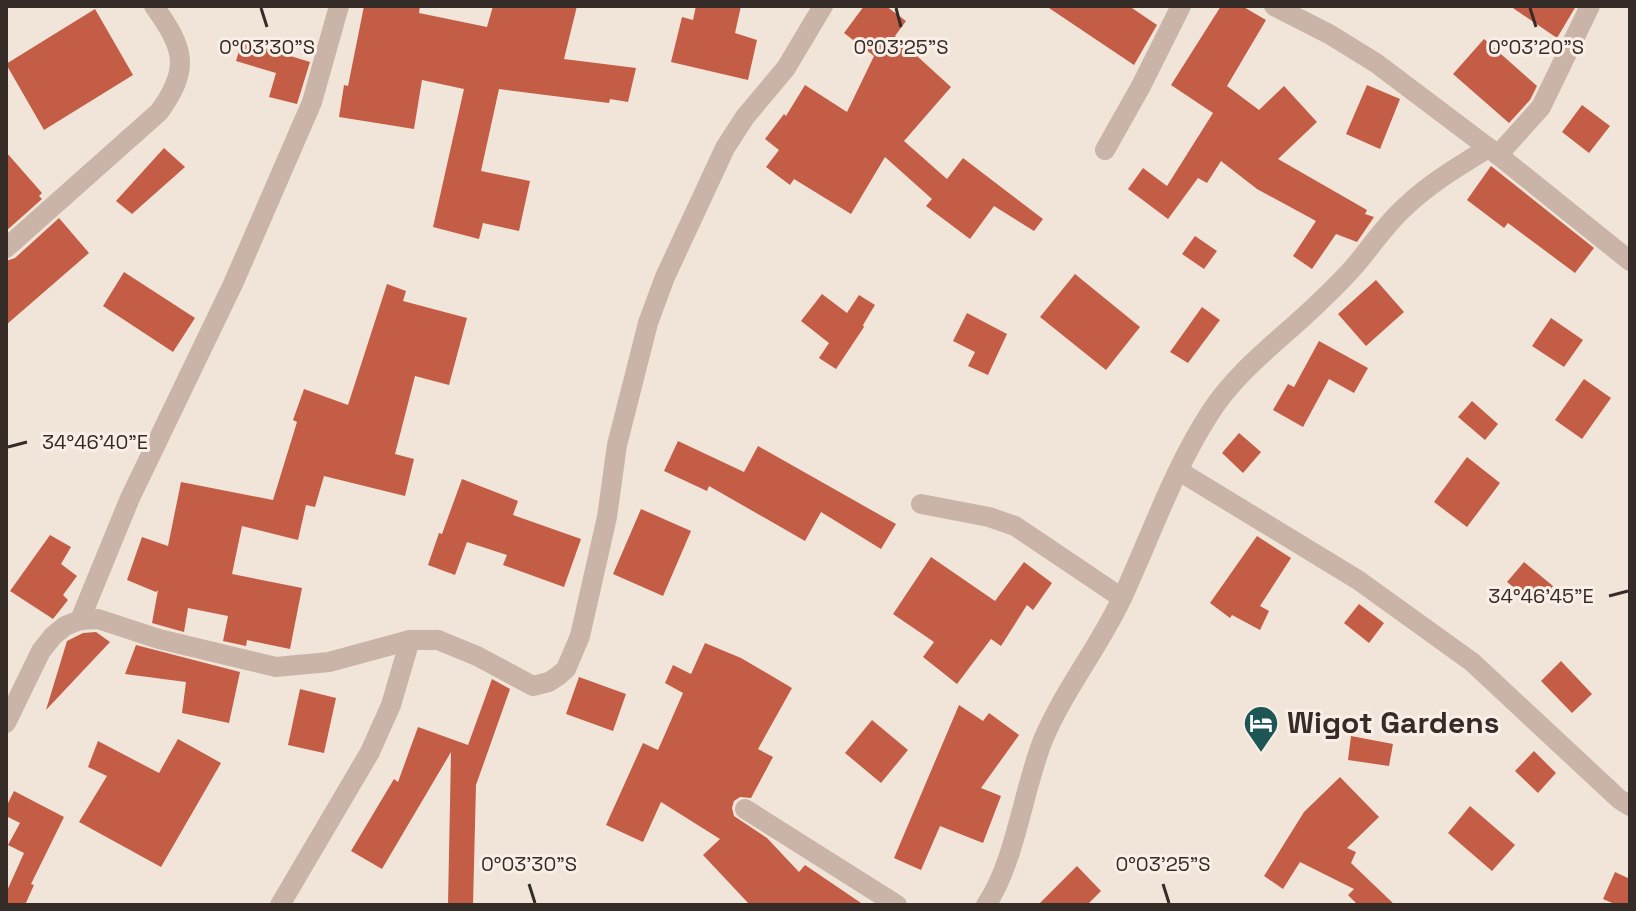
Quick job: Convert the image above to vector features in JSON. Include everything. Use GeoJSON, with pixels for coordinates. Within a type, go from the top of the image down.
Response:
{"type":"FeatureCollection","features":[{"type":"Feature","properties":{"kind":"street"},"geometry":{"type":"LineString","coordinates":[[6,248],[159,112],[171,96],[179,77],[180,51],[154,6]]}},
{"type":"Feature","properties":{"kind":"street"},"geometry":{"type":"LineString","coordinates":[[80,620],[130,498],[233,284],[312,102],[339,6]]}},
{"type":"Feature","properties":{"kind":"street"},"geometry":{"type":"LineString","coordinates":[[6,723],[41,651],[65,626],[80,620],[98,619],[159,639],[276,667],[329,662],[410,640],[438,640],[477,656],[533,686],[549,682],[566,669],[580,636],[607,517],[617,445],[648,323],[665,277],[725,148],[745,117],[786,68],[823,6]]}},
{"type":"Feature","properties":{"kind":"street"},"geometry":{"type":"LineString","coordinates":[[1105,150],[1181,6]]}},
{"type":"Feature","properties":{"kind":"street"},"geometry":{"type":"LineString","coordinates":[[1274,6],[1376,63],[1630,261]]}},
{"type":"Feature","properties":{"kind":"street"},"geometry":{"type":"LineString","coordinates":[[986,905],[1006,866],[1025,793],[1044,740],[1074,678],[1122,598],[1179,471],[1210,413],[1253,361],[1345,276],[1402,209],[1445,175],[1493,152],[1541,107],[1590,6]]}},
{"type":"Feature","properties":{"kind":"street"},"geometry":{"type":"LineString","coordinates":[[1179,471],[1358,580],[1472,662],[1630,806]]}},
{"type":"Feature","properties":{"kind":"street"},"geometry":{"type":"LineString","coordinates":[[921,504],[989,517],[1015,526],[1122,598]]}},
{"type":"Feature","properties":{"kind":"street"},"geometry":{"type":"LineString","coordinates":[[280,905],[370,752],[391,705],[410,640]]}},
{"type":"Feature","properties":{"kind":"street"},"geometry":{"type":"LineString","coordinates":[[745,809],[897,905]]}},
{"type":"Feature","properties":{"kind":"building"},"geometry":{"type":"Polygon","coordinates":[[[364,6],[420,6],[419,13],[487,27],[493,6],[577,6],[564,59],[636,68],[628,102],[610,99],[609,103],[499,89],[481,171],[530,181],[519,231],[483,223],[479,239],[433,227],[464,89],[422,80],[414,129],[339,117],[364,6]]]}},
{"type":"Feature","properties":{"kind":"building"},"geometry":{"type":"Polygon","coordinates":[[[696,6],[741,6],[735,33],[757,40],[748,80],[671,62],[682,17],[693,20],[696,6]]]}},
{"type":"Feature","properties":{"kind":"building"},"geometry":{"type":"Polygon","coordinates":[[[864,6],[886,6],[906,21],[895,36],[951,87],[904,141],[947,179],[963,158],[1043,219],[1034,231],[994,206],[970,239],[926,206],[932,199],[885,157],[851,214],[794,179],[790,185],[766,167],[779,150],[765,139],[784,114],[786,116],[805,85],[847,112],[874,56],[844,33],[864,6]]]}},
{"type":"Feature","properties":{"kind":"building"},"geometry":{"type":"Polygon","coordinates":[[[1046,6],[1129,6],[1157,25],[1134,65],[1046,6]]]}},
{"type":"Feature","properties":{"kind":"building"},"geometry":{"type":"Polygon","coordinates":[[[1221,6],[1242,6],[1266,20],[1227,86],[1259,110],[1284,86],[1317,122],[1278,159],[1374,217],[1357,242],[1336,234],[1312,269],[1293,256],[1316,221],[1257,189],[1221,161],[1207,183],[1198,178],[1168,219],[1128,189],[1143,168],[1167,186],[1213,113],[1171,85],[1221,6]]]}},
{"type":"Feature","properties":{"kind":"building"},"geometry":{"type":"Polygon","coordinates":[[[1510,6],[1576,6],[1557,38],[1510,6]]]}},
{"type":"Feature","properties":{"kind":"building"},"geometry":{"type":"Polygon","coordinates":[[[95,9],[133,75],[44,130],[6,64],[95,9]]]}},
{"type":"Feature","properties":{"kind":"building"},"geometry":{"type":"Polygon","coordinates":[[[1484,39],[1537,86],[1530,100],[1509,123],[1453,74],[1484,39]]]}},
{"type":"Feature","properties":{"kind":"building"},"geometry":{"type":"Polygon","coordinates":[[[242,41],[310,62],[297,104],[269,97],[276,73],[236,61],[242,41]]]}},
{"type":"Feature","properties":{"kind":"building"},"geometry":{"type":"Polygon","coordinates":[[[1367,85],[1400,99],[1380,149],[1346,134],[1367,85]]]}},
{"type":"Feature","properties":{"kind":"building"},"geometry":{"type":"Polygon","coordinates":[[[1582,105],[1610,126],[1589,153],[1562,132],[1582,105]]]}},
{"type":"Feature","properties":{"kind":"building"},"geometry":{"type":"Polygon","coordinates":[[[164,148],[185,167],[132,214],[116,201],[164,148]]]}},
{"type":"Feature","properties":{"kind":"building"},"geometry":{"type":"Polygon","coordinates":[[[6,152],[42,193],[39,196],[42,199],[6,231],[6,152]]]}},
{"type":"Feature","properties":{"kind":"building"},"geometry":{"type":"Polygon","coordinates":[[[1491,166],[1594,248],[1575,273],[1508,223],[1504,228],[1467,200],[1491,166]]]}},
{"type":"Feature","properties":{"kind":"building"},"geometry":{"type":"Polygon","coordinates":[[[59,218],[89,253],[6,325],[6,261],[15,258],[59,218]]]}},
{"type":"Feature","properties":{"kind":"building"},"geometry":{"type":"Polygon","coordinates":[[[1195,236],[1217,251],[1204,269],[1182,254],[1195,236]]]}},
{"type":"Feature","properties":{"kind":"building"},"geometry":{"type":"Polygon","coordinates":[[[124,272],[195,318],[173,352],[103,306],[124,272]]]}},
{"type":"Feature","properties":{"kind":"building"},"geometry":{"type":"Polygon","coordinates":[[[1075,274],[1140,327],[1106,370],[1040,317],[1075,274]]]}},
{"type":"Feature","properties":{"kind":"building"},"geometry":{"type":"Polygon","coordinates":[[[1376,280],[1404,312],[1366,346],[1338,314],[1376,280]]]}},
{"type":"Feature","properties":{"kind":"building"},"geometry":{"type":"Polygon","coordinates":[[[387,284],[406,291],[403,301],[467,318],[449,385],[415,376],[395,454],[414,459],[405,496],[324,476],[315,507],[306,505],[298,540],[242,526],[232,574],[302,588],[290,649],[247,640],[246,646],[223,641],[228,616],[188,608],[184,632],[152,623],[158,590],[156,592],[127,580],[142,537],[168,546],[181,482],[273,500],[304,389],[348,405],[387,284]]]}},
{"type":"Feature","properties":{"kind":"building"},"geometry":{"type":"Polygon","coordinates":[[[822,294],[847,313],[859,295],[875,305],[836,369],[819,358],[829,343],[801,321],[822,294]]]}},
{"type":"Feature","properties":{"kind":"building"},"geometry":{"type":"Polygon","coordinates":[[[1202,307],[1220,320],[1188,363],[1170,352],[1202,307]]]}},
{"type":"Feature","properties":{"kind":"building"},"geometry":{"type":"Polygon","coordinates":[[[967,313],[1007,334],[988,375],[968,366],[975,352],[953,341],[967,313]]]}},
{"type":"Feature","properties":{"kind":"building"},"geometry":{"type":"Polygon","coordinates":[[[1551,318],[1583,340],[1564,367],[1532,346],[1551,318]]]}},
{"type":"Feature","properties":{"kind":"building"},"geometry":{"type":"Polygon","coordinates":[[[1319,341],[1368,368],[1354,393],[1329,379],[1303,427],[1273,410],[1288,384],[1294,387],[1319,341]]]}},
{"type":"Feature","properties":{"kind":"building"},"geometry":{"type":"Polygon","coordinates":[[[1584,379],[1611,398],[1582,439],[1555,420],[1584,379]]]}},
{"type":"Feature","properties":{"kind":"building"},"geometry":{"type":"Polygon","coordinates":[[[1472,401],[1498,424],[1485,440],[1458,417],[1472,401]]]}},
{"type":"Feature","properties":{"kind":"building"},"geometry":{"type":"Polygon","coordinates":[[[1239,433],[1261,452],[1243,473],[1222,453],[1239,433]]]}},
{"type":"Feature","properties":{"kind":"building"},"geometry":{"type":"Polygon","coordinates":[[[678,441],[744,472],[758,446],[896,524],[881,549],[821,512],[805,541],[709,486],[707,491],[664,471],[678,441]]]}},
{"type":"Feature","properties":{"kind":"building"},"geometry":{"type":"Polygon","coordinates":[[[1467,457],[1500,483],[1467,527],[1434,502],[1467,457]]]}},
{"type":"Feature","properties":{"kind":"building"},"geometry":{"type":"Polygon","coordinates":[[[462,479],[518,501],[513,515],[581,539],[564,587],[503,565],[507,555],[467,542],[455,575],[428,565],[462,479]]]}},
{"type":"Feature","properties":{"kind":"building"},"geometry":{"type":"Polygon","coordinates":[[[641,509],[691,531],[663,596],[613,574],[641,509]]]}},
{"type":"Feature","properties":{"kind":"building"},"geometry":{"type":"Polygon","coordinates":[[[50,535],[71,547],[61,564],[77,576],[63,595],[68,600],[53,619],[10,591],[50,535]]]}},
{"type":"Feature","properties":{"kind":"building"},"geometry":{"type":"Polygon","coordinates":[[[1257,536],[1291,558],[1260,606],[1269,611],[1260,630],[1232,615],[1230,618],[1210,603],[1257,536]]]}},
{"type":"Feature","properties":{"kind":"building"},"geometry":{"type":"Polygon","coordinates":[[[931,557],[995,601],[1024,562],[1052,583],[1033,610],[1027,605],[1001,646],[991,639],[957,684],[923,657],[934,642],[893,614],[931,557]]]}},
{"type":"Feature","properties":{"kind":"building"},"geometry":{"type":"Polygon","coordinates":[[[1524,562],[1553,586],[1537,606],[1507,582],[1524,562]]]}},
{"type":"Feature","properties":{"kind":"building"},"geometry":{"type":"Polygon","coordinates":[[[1359,604],[1384,623],[1369,643],[1344,623],[1359,604]]]}},
{"type":"Feature","properties":{"kind":"building"},"geometry":{"type":"Polygon","coordinates":[[[96,632],[110,642],[46,710],[67,641],[83,633],[96,632]]]}},
{"type":"Feature","properties":{"kind":"building"},"geometry":{"type":"Polygon","coordinates":[[[705,643],[741,658],[792,688],[758,749],[773,757],[751,798],[740,797],[734,801],[734,816],[767,838],[799,872],[805,865],[864,905],[750,905],[703,855],[720,839],[661,802],[643,842],[606,825],[643,743],[658,750],[683,693],[665,683],[673,665],[691,674],[705,643]]]}},
{"type":"Feature","properties":{"kind":"building"},"geometry":{"type":"Polygon","coordinates":[[[136,645],[240,672],[229,723],[182,713],[186,682],[125,674],[136,645]]]}},
{"type":"Feature","properties":{"kind":"building"},"geometry":{"type":"Polygon","coordinates":[[[1561,661],[1592,694],[1572,713],[1541,681],[1561,661]]]}},
{"type":"Feature","properties":{"kind":"building"},"geometry":{"type":"Polygon","coordinates":[[[579,677],[626,694],[613,731],[566,714],[579,677]]]}},
{"type":"Feature","properties":{"kind":"building"},"geometry":{"type":"Polygon","coordinates":[[[492,679],[510,689],[476,785],[473,905],[448,905],[451,752],[382,869],[351,851],[394,779],[398,782],[418,727],[468,745],[492,679]]]}},
{"type":"Feature","properties":{"kind":"building"},"geometry":{"type":"Polygon","coordinates":[[[300,689],[336,698],[324,753],[288,745],[300,689]]]}},
{"type":"Feature","properties":{"kind":"building"},"geometry":{"type":"Polygon","coordinates":[[[959,705],[983,721],[989,713],[1019,735],[981,788],[1001,796],[983,843],[940,826],[921,870],[894,858],[959,705]]]}},
{"type":"Feature","properties":{"kind":"building"},"geometry":{"type":"Polygon","coordinates":[[[872,720],[908,750],[881,783],[845,753],[872,720]]]}},
{"type":"Feature","properties":{"kind":"building"},"geometry":{"type":"Polygon","coordinates":[[[1351,736],[1393,744],[1389,766],[1348,760],[1351,736]]]}},
{"type":"Feature","properties":{"kind":"building"},"geometry":{"type":"Polygon","coordinates":[[[178,739],[221,763],[161,867],[79,822],[107,776],[88,767],[98,741],[159,773],[178,739]]]}},
{"type":"Feature","properties":{"kind":"building"},"geometry":{"type":"Polygon","coordinates":[[[1534,751],[1556,773],[1538,793],[1515,771],[1534,751]]]}},
{"type":"Feature","properties":{"kind":"building"},"geometry":{"type":"Polygon","coordinates":[[[1340,777],[1379,817],[1347,848],[1356,852],[1351,863],[1395,905],[1358,905],[1348,895],[1354,889],[1300,862],[1283,889],[1264,876],[1304,812],[1340,777]]]}},
{"type":"Feature","properties":{"kind":"building"},"geometry":{"type":"Polygon","coordinates":[[[14,791],[64,817],[31,884],[34,885],[25,905],[6,905],[6,893],[24,853],[8,845],[20,823],[6,816],[6,807],[14,791]]]}},
{"type":"Feature","properties":{"kind":"building"},"geometry":{"type":"Polygon","coordinates":[[[1470,806],[1515,845],[1492,871],[1448,833],[1470,806]]]}},
{"type":"Feature","properties":{"kind":"building"},"geometry":{"type":"Polygon","coordinates":[[[1077,866],[1101,891],[1087,905],[1038,905],[1077,866]]]}},
{"type":"Feature","properties":{"kind":"building"},"geometry":{"type":"Polygon","coordinates":[[[1615,872],[1630,879],[1630,905],[1617,905],[1603,899],[1615,872]]]}},
{"type":"Feature","properties":{"kind":"place","name":"Wigot Gardens"},"geometry":{"type":"Point","coordinates":[1261,754]}}]}
